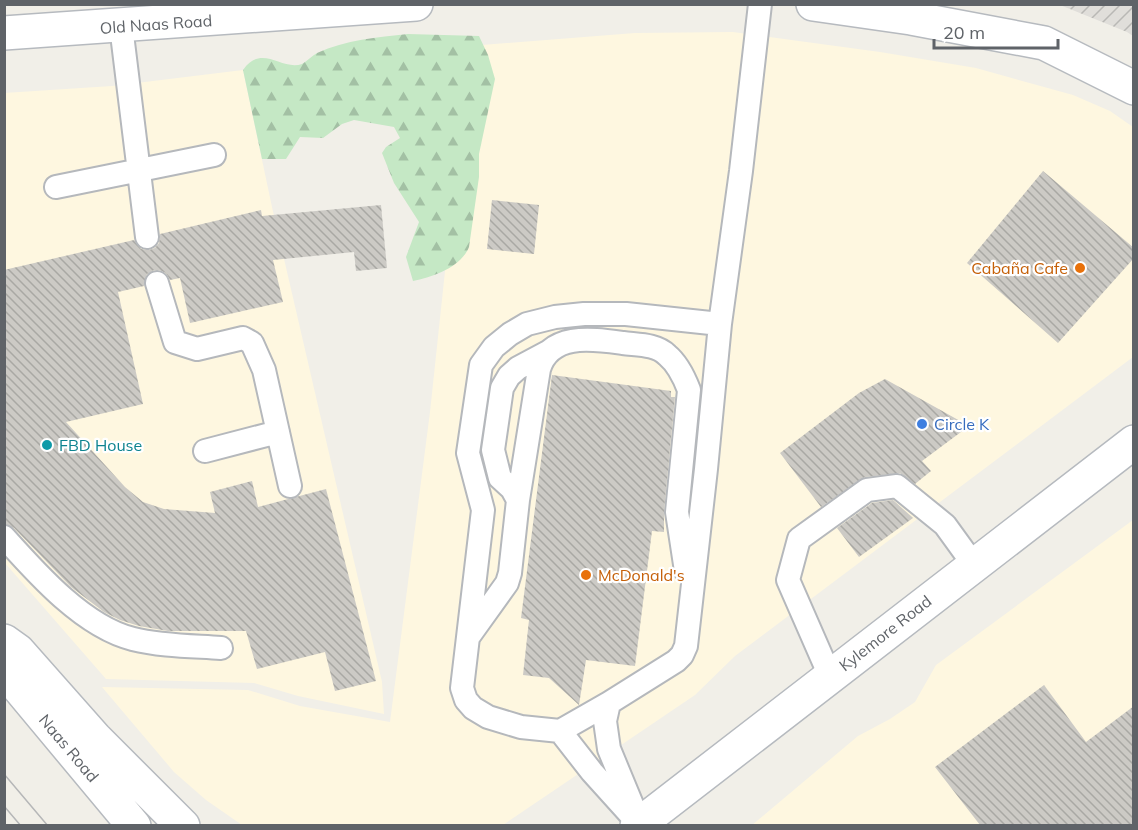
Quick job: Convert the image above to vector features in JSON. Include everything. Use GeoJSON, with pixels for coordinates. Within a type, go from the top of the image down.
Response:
{"type":"FeatureCollection","features":[{"type":"Feature","properties":{"kind":"main road","name":"Old Naas Road"},"geometry":{"type":"LineString","coordinates":[[4,33],[121,26],[199,13],[416,4]]}},
{"type":"Feature","properties":{"kind":"main road"},"geometry":{"type":"LineString","coordinates":[[813,4],[911,18],[1044,43],[1134,88]]}},
{"type":"Feature","properties":{"kind":"main road","name":"Kylemore Road"},"geometry":{"type":"LineString","coordinates":[[638,825],[1134,442]]}},
{"type":"Feature","properties":{"kind":"main road"},"geometry":{"type":"LineString","coordinates":[[4,641],[18,651],[95,738],[183,825]]}},
{"type":"Feature","properties":{"kind":"main road","name":"Naas Road"},"geometry":{"type":"LineString","coordinates":[[4,670],[134,825]]}},
{"type":"Feature","properties":{"kind":"lane"},"geometry":{"type":"LineString","coordinates":[[720,324],[626,314],[555,317],[527,324],[510,334],[494,347],[481,365],[468,453],[483,510],[462,688],[466,700],[473,708],[488,717],[514,725],[560,731],[676,662],[686,646],[720,324],[741,171],[760,4]]}},
{"type":"Feature","properties":{"kind":"lane"},"geometry":{"type":"LineString","coordinates":[[121,26],[147,237]]}},
{"type":"Feature","properties":{"kind":"lane"},"geometry":{"type":"LineString","coordinates":[[56,187],[214,155]]}},
{"type":"Feature","properties":{"kind":"lane"},"geometry":{"type":"LineString","coordinates":[[157,283],[174,342],[197,349],[243,338],[252,343],[264,370],[290,486]]}},
{"type":"Feature","properties":{"kind":"lane"},"geometry":{"type":"LineString","coordinates":[[518,500],[512,489],[500,478],[493,450],[502,388],[509,376],[518,368],[566,342],[583,338],[652,346],[666,354],[685,379],[689,390],[677,512],[691,601]]}},
{"type":"Feature","properties":{"kind":"lane"},"geometry":{"type":"LineString","coordinates":[[466,640],[507,583],[510,573],[534,388],[541,360],[548,352]]}},
{"type":"Feature","properties":{"kind":"lane"},"geometry":{"type":"LineString","coordinates":[[204,451],[278,432]]}},
{"type":"Feature","properties":{"kind":"lane"},"geometry":{"type":"LineString","coordinates":[[830,676],[788,580],[799,539],[867,490],[897,486],[945,525],[974,565]]}},
{"type":"Feature","properties":{"kind":"lane"},"geometry":{"type":"LineString","coordinates":[[4,537],[65,599],[102,627],[132,639],[220,648]]}},
{"type":"Feature","properties":{"kind":"lane"},"geometry":{"type":"LineString","coordinates":[[609,703],[605,721],[609,749],[638,825]]}},
{"type":"Feature","properties":{"kind":"lane"},"geometry":{"type":"LineString","coordinates":[[560,731],[638,825]]}},
{"type":"Feature","properties":{"kind":"shaded area"},"geometry":{"type":"Polygon","coordinates":[[[1060,5],[1133,5],[1133,36],[1127,32],[1060,5]]]}},
{"type":"Feature","properties":{"kind":"shaded area"},"geometry":{"type":"Polygon","coordinates":[[[733,32],[976,68],[1073,95],[1110,111],[1133,127],[1133,357],[735,656],[695,695],[503,825],[242,825],[206,800],[174,772],[102,687],[248,690],[300,706],[390,722],[430,412],[469,46],[635,33],[733,32]]]}},
{"type":"Feature","properties":{"kind":"shaded area"},"geometry":{"type":"Polygon","coordinates":[[[243,70],[272,207],[382,682],[384,714],[298,696],[254,683],[106,679],[5,563],[4,93],[112,86],[243,70]]]}},
{"type":"Feature","properties":{"kind":"shaded area"},"geometry":{"type":"Polygon","coordinates":[[[1133,520],[1133,825],[751,826],[858,736],[915,702],[936,665],[1133,520]]]}},
{"type":"Feature","properties":{"kind":"green space"},"geometry":{"type":"Polygon","coordinates":[[[408,34],[479,36],[488,55],[495,79],[479,154],[479,177],[469,247],[460,260],[446,270],[413,281],[406,257],[419,222],[394,183],[382,153],[386,147],[400,138],[394,127],[354,120],[342,124],[323,138],[300,137],[286,159],[262,159],[243,70],[250,62],[257,59],[264,58],[294,65],[302,64],[317,53],[339,45],[408,34]]]}},
{"type":"Feature","properties":{"kind":"building"},"geometry":{"type":"Polygon","coordinates":[[[1043,171],[1134,248],[1134,258],[1058,343],[967,263],[1043,171]]]}},
{"type":"Feature","properties":{"kind":"building"},"geometry":{"type":"Polygon","coordinates":[[[492,200],[539,205],[534,254],[487,249],[492,200]]]}},
{"type":"Feature","properties":{"kind":"building"},"geometry":{"type":"Polygon","coordinates":[[[381,205],[387,268],[356,271],[354,252],[273,260],[283,302],[190,323],[180,278],[170,280],[166,273],[154,270],[147,274],[144,286],[118,292],[143,404],[66,422],[125,487],[143,502],[164,509],[215,513],[210,492],[252,481],[258,507],[326,489],[376,681],[335,691],[325,652],[257,669],[246,631],[168,631],[120,620],[104,612],[71,587],[14,528],[4,524],[4,270],[134,240],[141,249],[149,250],[155,248],[159,243],[160,234],[261,210],[262,216],[381,205]]]}},
{"type":"Feature","properties":{"kind":"building","name":"McDonald's"},"geometry":{"type":"Polygon","coordinates":[[[552,375],[671,391],[671,397],[675,397],[664,532],[652,531],[635,666],[586,660],[579,705],[549,678],[523,675],[529,620],[521,618],[552,375]]]}},
{"type":"Feature","properties":{"kind":"building"},"geometry":{"type":"Polygon","coordinates":[[[885,379],[969,426],[922,461],[931,471],[915,484],[900,473],[865,477],[821,507],[780,453],[859,393],[885,379]]]}},
{"type":"Feature","properties":{"kind":"building"},"geometry":{"type":"Polygon","coordinates":[[[893,500],[913,518],[859,557],[837,528],[872,503],[893,500]]]}},
{"type":"Feature","properties":{"kind":"building"},"geometry":{"type":"Polygon","coordinates":[[[1044,685],[1086,742],[1134,706],[1134,825],[980,825],[935,767],[1044,685]]]}},
{"type":"Feature","properties":{"kind":"tram line"},"geometry":{"type":"LineString","coordinates":[[4,774],[48,826]]}},
{"type":"Feature","properties":{"kind":"tram line"},"geometry":{"type":"LineString","coordinates":[[4,806],[21,826]]}},
{"type":"Feature","properties":{"kind":"place","name":"Cabaña Cafe"},"geometry":{"type":"Point","coordinates":[1080,268]}},
{"type":"Feature","properties":{"kind":"place","name":"Circle K"},"geometry":{"type":"Point","coordinates":[922,424]}},
{"type":"Feature","properties":{"kind":"place","name":"FBD House"},"geometry":{"type":"Point","coordinates":[47,445]}},
{"type":"Feature","properties":{"kind":"place","name":"McDonald's"},"geometry":{"type":"Point","coordinates":[586,575]}}]}
